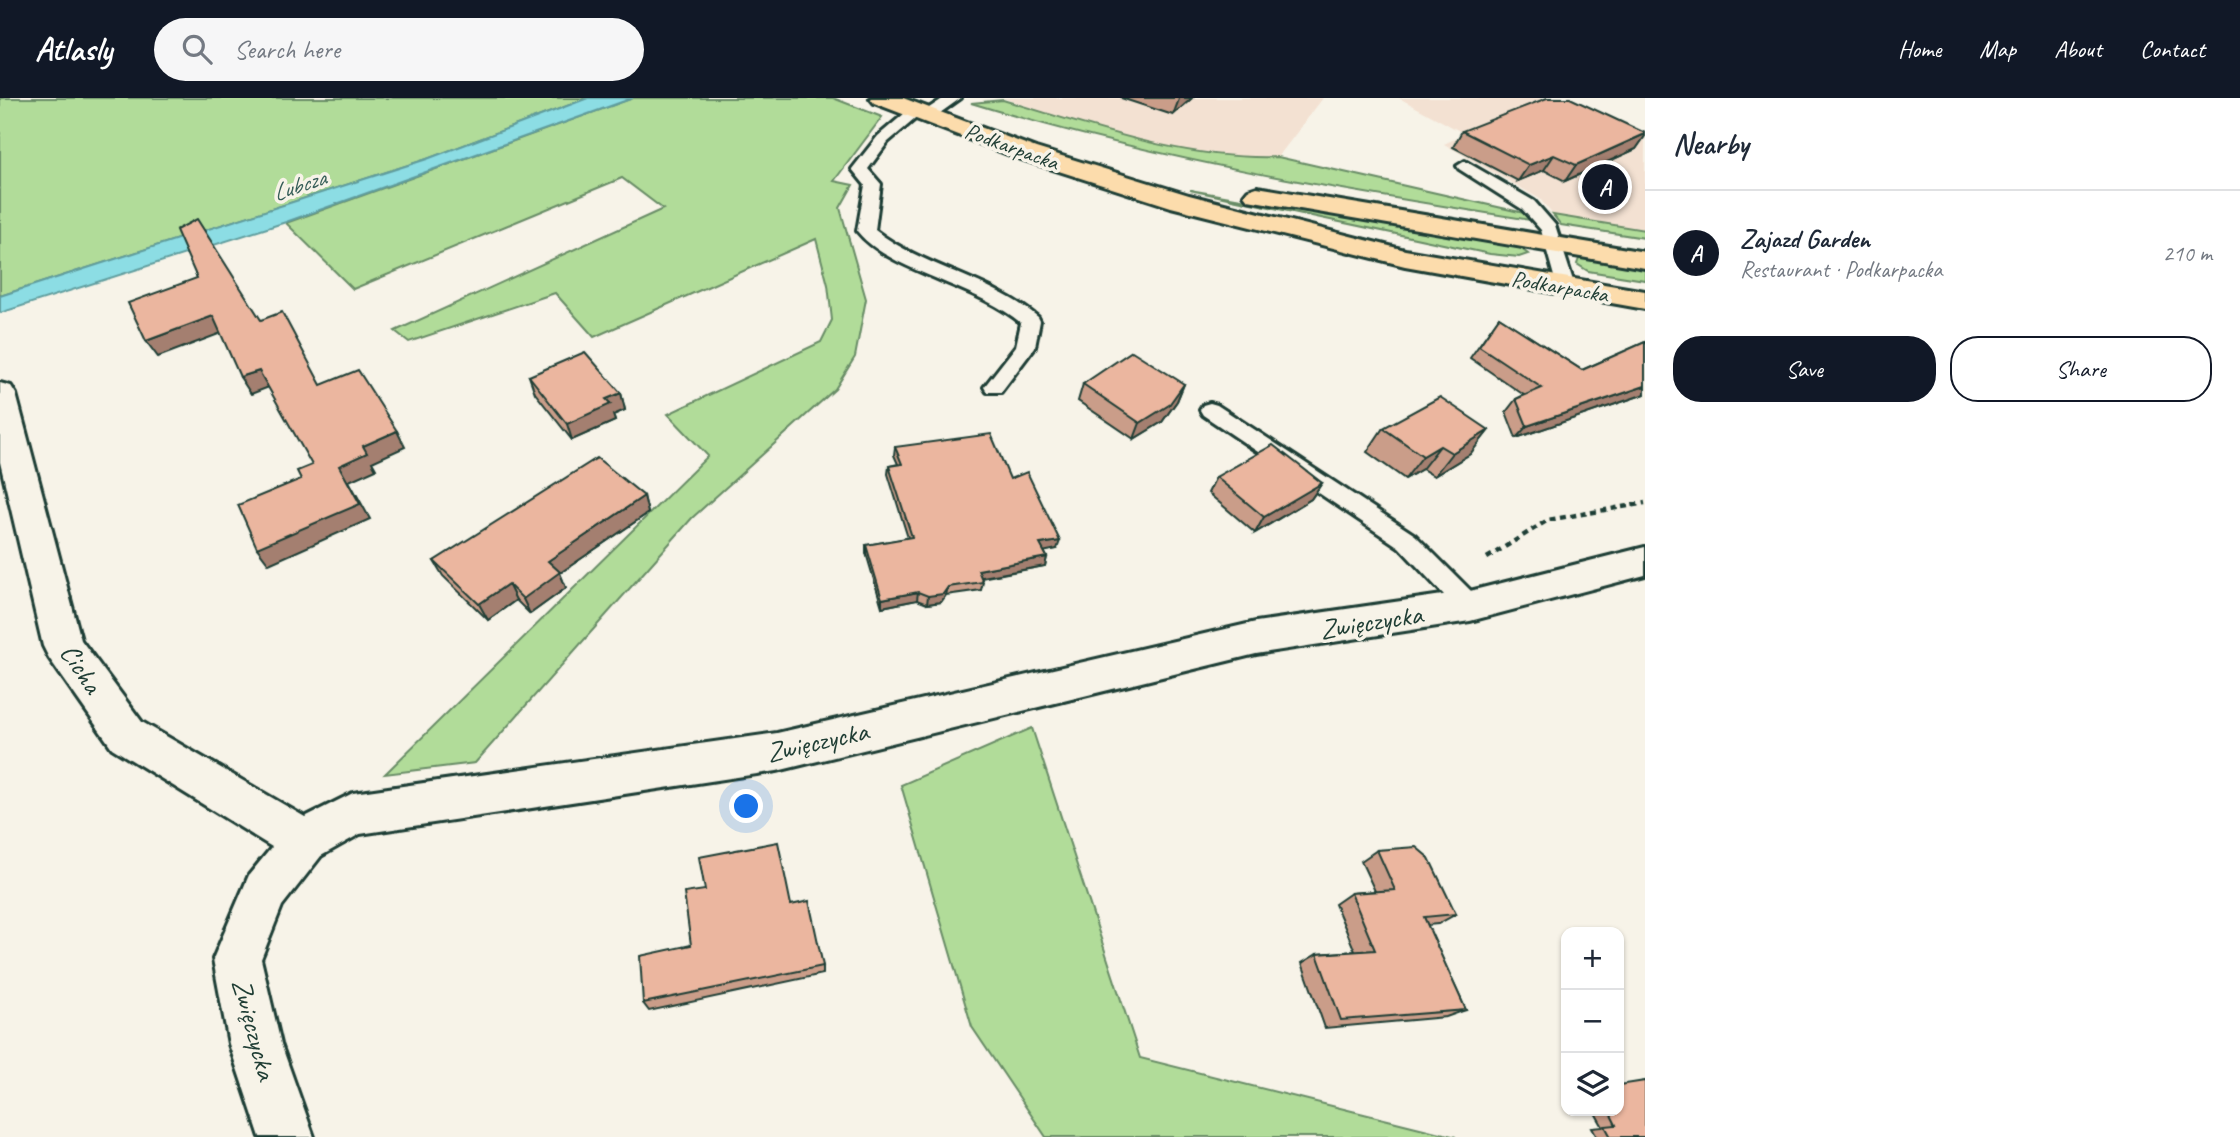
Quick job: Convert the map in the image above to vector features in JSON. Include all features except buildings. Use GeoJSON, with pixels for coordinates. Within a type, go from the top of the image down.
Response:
{"type":"FeatureCollection","features":[{"type":"Feature","properties":{"kind":"highway"},"geometry":{"type":"LineString","coordinates":[[882,98],[922,113]]}},
{"type":"Feature","properties":{"kind":"highway","name":"Podkarpacka"},"geometry":{"type":"LineString","coordinates":[[922,113],[1112,164],[1204,185],[1313,207],[1645,260]]}},
{"type":"Feature","properties":{"kind":"highway","name":"Podkarpacka"},"geometry":{"type":"LineString","coordinates":[[922,113],[1027,153],[1180,201],[1405,258],[1645,300]]}},
{"type":"Feature","properties":{"kind":"street","name":"Cicha"},"geometry":{"type":"LineString","coordinates":[[0,394],[63,646],[127,734],[250,811],[305,841]]}},
{"type":"Feature","properties":{"kind":"street","name":"Zwięczycka"},"geometry":{"type":"LineString","coordinates":[[287,1137],[256,1044],[237,960],[265,891],[305,841],[353,814],[777,752],[1256,638],[1470,606],[1645,561]]}},
{"type":"Feature","properties":{"kind":"lane"},"geometry":{"type":"LineString","coordinates":[[954,98],[922,113],[883,139],[860,169],[873,184],[866,232],[895,252],[1000,299],[1021,311],[1031,321],[1025,347],[994,387]]}},
{"type":"Feature","properties":{"kind":"lane"},"geometry":{"type":"LineString","coordinates":[[1465,166],[1528,205],[1549,229],[1566,287]]}},
{"type":"Feature","properties":{"kind":"lane"},"geometry":{"type":"LineString","coordinates":[[1210,410],[1408,541],[1470,606]]}},
{"type":"Feature","properties":{"kind":"path"},"geometry":{"type":"LineString","coordinates":[[1470,606],[1482,561],[1548,520],[1645,503]]}},
{"type":"Feature","properties":{"kind":"shaded area"},"geometry":{"type":"Polygon","coordinates":[[[1003,98],[1323,98],[1278,157],[1241,158],[1160,146],[1092,129],[1003,98]]]}},
{"type":"Feature","properties":{"kind":"shaded area"},"geometry":{"type":"Polygon","coordinates":[[[1399,98],[1556,98],[1645,133],[1645,230],[1553,215],[1540,199],[1444,144],[1465,134],[1399,98]]]}},
{"type":"Feature","properties":{"kind":"green space"},"geometry":{"type":"Polygon","coordinates":[[[0,98],[588,98],[427,159],[0,296],[0,98]]]}},
{"type":"Feature","properties":{"kind":"green space"},"geometry":{"type":"Polygon","coordinates":[[[633,98],[833,98],[882,117],[834,181],[853,185],[840,208],[866,299],[855,357],[835,389],[692,518],[475,763],[385,774],[708,456],[668,414],[821,342],[832,320],[828,285],[816,239],[594,337],[555,293],[409,342],[395,331],[663,209],[622,178],[353,289],[286,223],[633,98]]]}},
{"type":"Feature","properties":{"kind":"green space"},"geometry":{"type":"Polygon","coordinates":[[[1003,100],[1139,140],[1207,153],[1278,157],[1524,213],[1531,220],[1249,172],[1110,141],[971,103],[1003,100]]]}},
{"type":"Feature","properties":{"kind":"green space"},"geometry":{"type":"Polygon","coordinates":[[[1190,190],[1520,248],[1528,254],[1519,257],[1490,254],[1190,190]]]}},
{"type":"Feature","properties":{"kind":"green space"},"geometry":{"type":"Polygon","coordinates":[[[1553,215],[1645,230],[1645,238],[1561,225],[1553,215]]]}},
{"type":"Feature","properties":{"kind":"green space"},"geometry":{"type":"Polygon","coordinates":[[[1579,259],[1645,268],[1645,280],[1588,271],[1577,264],[1579,259]]]}},
{"type":"Feature","properties":{"kind":"green space"},"geometry":{"type":"Polygon","coordinates":[[[1032,728],[1140,1058],[1456,1137],[1046,1137],[972,1027],[901,785],[1032,728]]]}},
{"type":"Feature","properties":{"kind":"water"},"geometry":{"type":"Polygon","coordinates":[[[588,98],[633,98],[286,222],[0,313],[0,296],[427,159],[588,98]]]}},
{"type":"Feature","properties":{"kind":"place","name":"Zajazd Garden"},"geometry":{"type":"Point","coordinates":[1605,187]}},
{"type":"Feature","properties":{"kind":"water label","name":"Lubcza"},"geometry":{"type":"Point","coordinates":[299,185]}}]}
